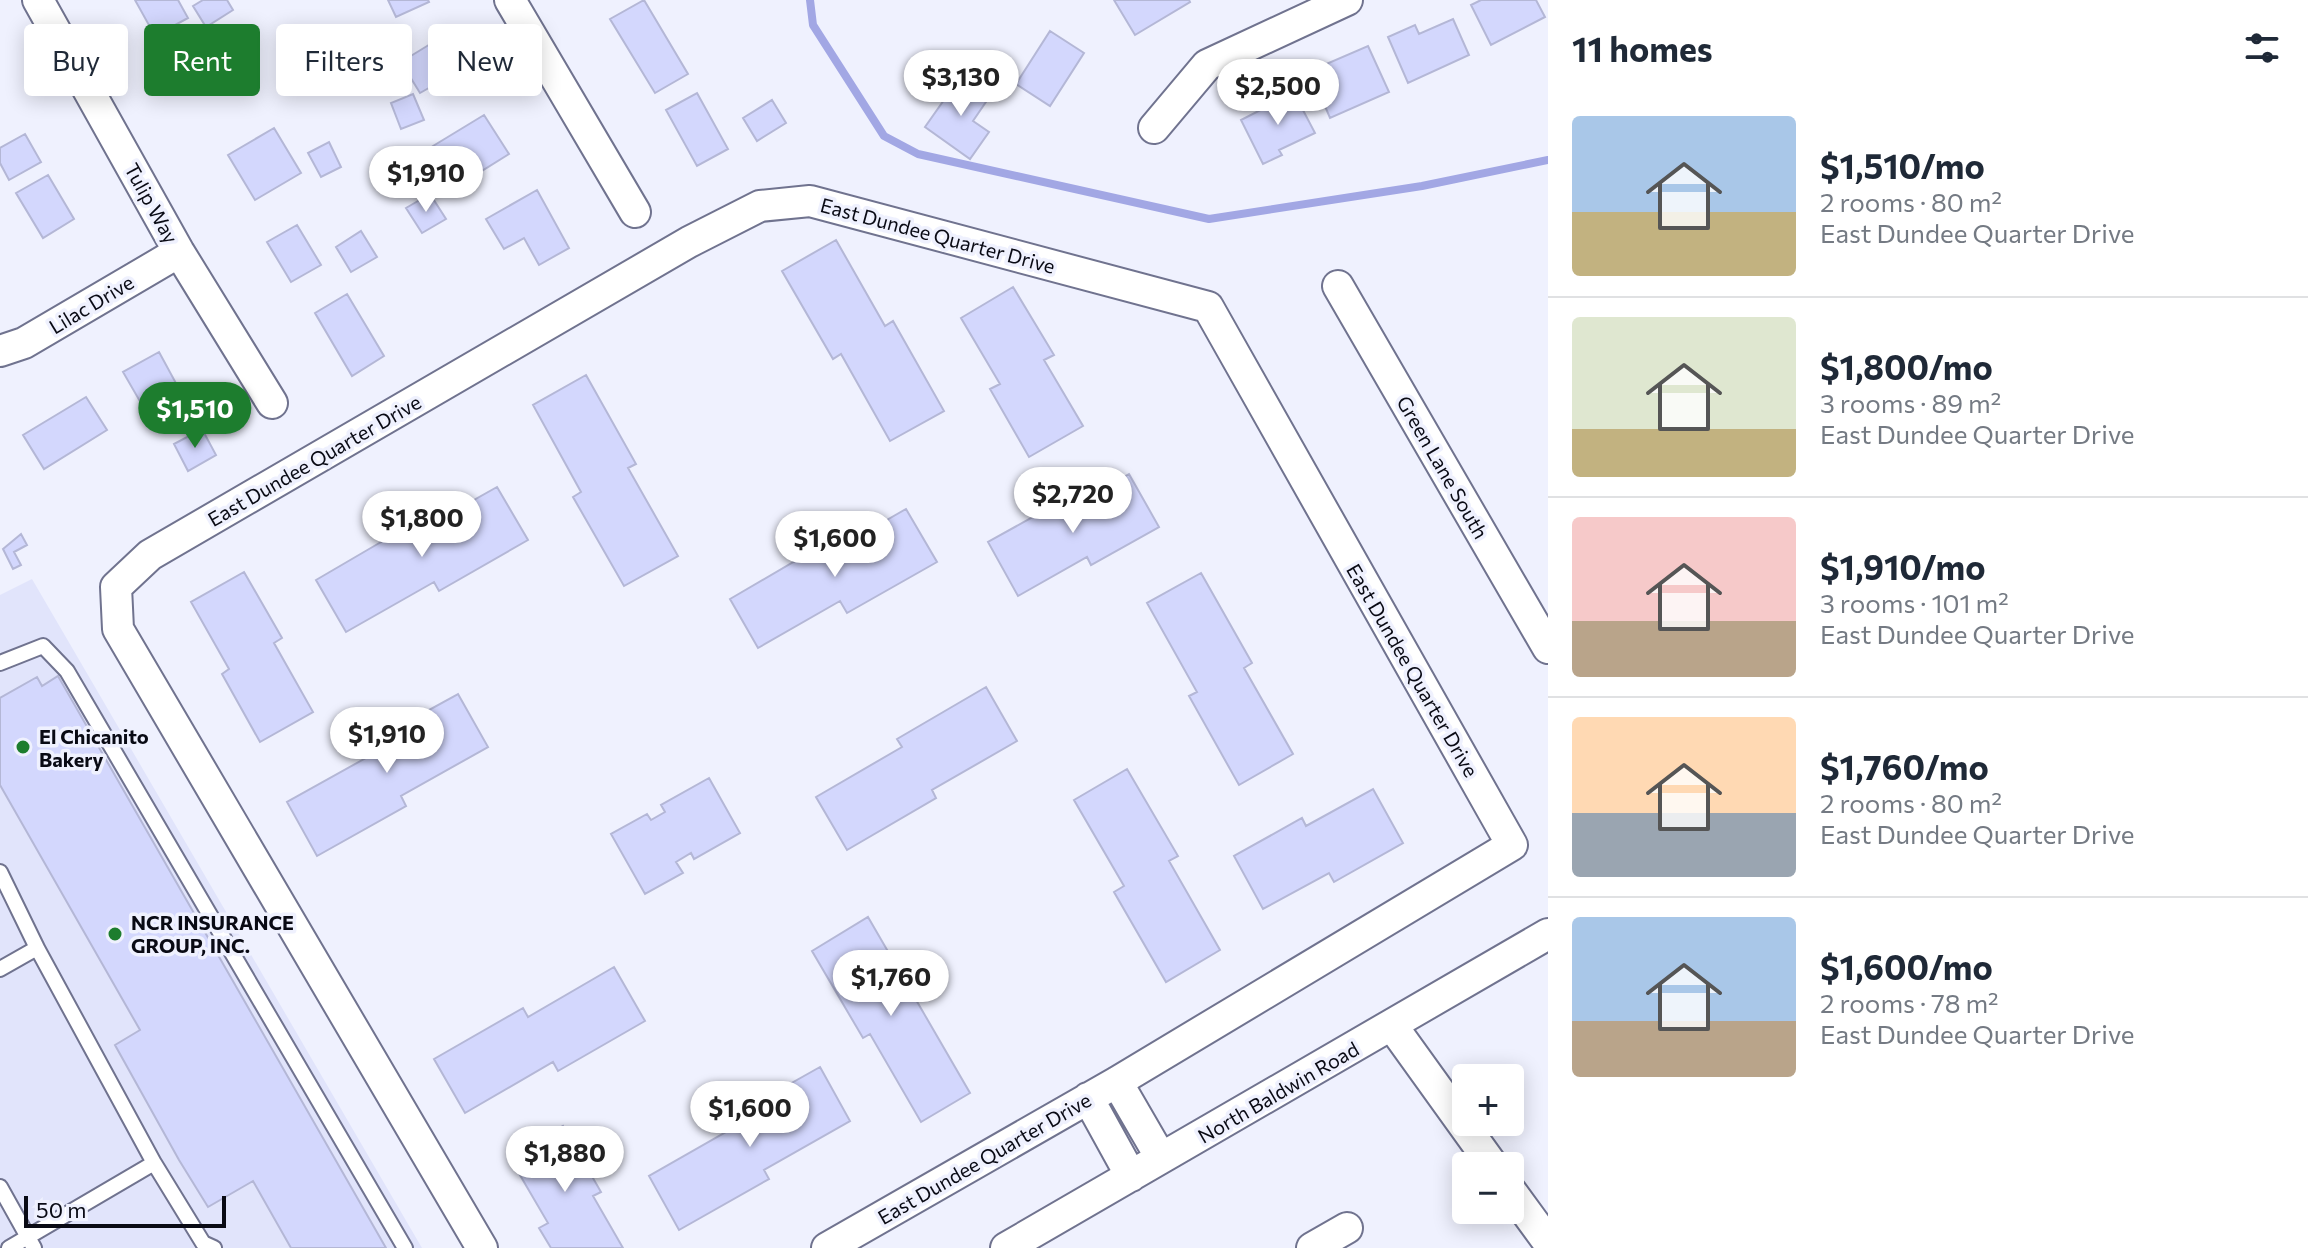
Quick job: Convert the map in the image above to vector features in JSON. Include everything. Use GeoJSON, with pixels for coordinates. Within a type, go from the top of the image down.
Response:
{"type":"FeatureCollection","features":[{"type":"Feature","properties":{"kind":"street","name":"Tulip Way"},"geometry":{"type":"LineString","coordinates":[[38,0],[179,252],[272,403]]}},
{"type":"Feature","properties":{"kind":"street"},"geometry":{"type":"LineString","coordinates":[[510,0],[635,212]]}},
{"type":"Feature","properties":{"kind":"street"},"geometry":{"type":"LineString","coordinates":[[1154,128],[1207,65],[1347,0]]}},
{"type":"Feature","properties":{"kind":"street","name":"East Dundee Quarter Drive"},"geometry":{"type":"LineString","coordinates":[[482,1248],[118,629],[116,587],[150,555],[689,242],[760,206],[810,201],[1208,307],[1512,845],[1117,1082],[827,1248]]}},
{"type":"Feature","properties":{"kind":"street","name":"Lilac Drive"},"geometry":{"type":"LineString","coordinates":[[0,351],[24,343],[179,252]]}},
{"type":"Feature","properties":{"kind":"street","name":"Green Lane South"},"geometry":{"type":"LineString","coordinates":[[1338,286],[1548,648]]}},
{"type":"Feature","properties":{"kind":"street","name":"North Baldwin Road"},"geometry":{"type":"LineString","coordinates":[[1006,1248],[1037,1241],[1131,1176],[1393,1027],[1548,934]]}},
{"type":"Feature","properties":{"kind":"street"},"geometry":{"type":"LineString","coordinates":[[1393,1027],[1483,1152]]}},
{"type":"Feature","properties":{"kind":"street"},"geometry":{"type":"LineString","coordinates":[[1117,1082],[1161,1158]]}},
{"type":"Feature","properties":{"kind":"street"},"geometry":{"type":"LineString","coordinates":[[1088,1098],[1131,1176]]}},
{"type":"Feature","properties":{"kind":"street"},"geometry":{"type":"LineString","coordinates":[[1528,1200],[1548,1242]]}},
{"type":"Feature","properties":{"kind":"street"},"geometry":{"type":"LineString","coordinates":[[1312,1248],[1347,1228]]}},
{"type":"Feature","properties":{"kind":"lane"},"geometry":{"type":"LineString","coordinates":[[0,663],[43,646],[67,671],[405,1248]]}},
{"type":"Feature","properties":{"kind":"lane"},"geometry":{"type":"LineString","coordinates":[[0,872],[37,948],[154,1163],[203,1243],[214,1248]]}},
{"type":"Feature","properties":{"kind":"lane"},"geometry":{"type":"LineString","coordinates":[[0,969],[37,948]]}},
{"type":"Feature","properties":{"kind":"lane"},"geometry":{"type":"LineString","coordinates":[[9,1248],[31,1242],[154,1163]]}},
{"type":"Feature","properties":{"kind":"lane"},"geometry":{"type":"LineString","coordinates":[[0,1187],[31,1242]]}},
{"type":"Feature","properties":{"kind":"shaded area"},"geometry":{"type":"Polygon","coordinates":[[[32,579],[422,1248],[0,1248],[0,595],[32,579]]]}},
{"type":"Feature","properties":{"kind":"building"},"geometry":{"type":"Polygon","coordinates":[[[135,0],[178,0],[188,18],[177,24],[148,24],[135,0]]]}},
{"type":"Feature","properties":{"kind":"building"},"geometry":{"type":"Polygon","coordinates":[[[203,0],[227,0],[233,10],[211,24],[204,24],[193,6],[203,0]]]}},
{"type":"Feature","properties":{"kind":"building"},"geometry":{"type":"Polygon","coordinates":[[[388,0],[428,0],[429,2],[396,17],[388,0]]]}},
{"type":"Feature","properties":{"kind":"building"},"geometry":{"type":"Polygon","coordinates":[[[644,0],[688,74],[655,93],[610,19],[644,0]]]}},
{"type":"Feature","properties":{"kind":"building"},"geometry":{"type":"Polygon","coordinates":[[[1114,0],[1189,0],[1190,2],[1135,35],[1114,0]]]}},
{"type":"Feature","properties":{"kind":"building"},"geometry":{"type":"Polygon","coordinates":[[[1481,0],[1536,0],[1545,17],[1491,45],[1471,5],[1481,0]]]}},
{"type":"Feature","properties":{"kind":"building"},"geometry":{"type":"Polygon","coordinates":[[[1453,19],[1469,55],[1408,83],[1388,37],[1415,25],[1419,34],[1453,19]]]}},
{"type":"Feature","properties":{"kind":"building"},"geometry":{"type":"Polygon","coordinates":[[[1050,31],[1084,53],[1050,106],[1016,84],[1050,31]]]}},
{"type":"Feature","properties":{"kind":"building"},"geometry":{"type":"Polygon","coordinates":[[[428,45],[428,88],[420,93],[412,80],[412,55],[428,45]]]}},
{"type":"Feature","properties":{"kind":"building"},"geometry":{"type":"Polygon","coordinates":[[[1368,46],[1389,92],[1330,118],[1310,71],[1368,46]]]}},
{"type":"Feature","properties":{"kind":"building"},"geometry":{"type":"Polygon","coordinates":[[[961,76],[990,96],[973,121],[989,132],[970,159],[925,127],[961,76]]]}},
{"type":"Feature","properties":{"kind":"building"},"geometry":{"type":"Polygon","coordinates":[[[697,93],[728,149],[697,166],[666,110],[697,93]]]}},
{"type":"Feature","properties":{"kind":"building"},"geometry":{"type":"Polygon","coordinates":[[[1294,93],[1315,133],[1279,150],[1282,155],[1263,164],[1241,120],[1294,93]]]}},
{"type":"Feature","properties":{"kind":"building"},"geometry":{"type":"Polygon","coordinates":[[[412,94],[424,120],[401,129],[391,103],[412,94]]]}},
{"type":"Feature","properties":{"kind":"building"},"geometry":{"type":"Polygon","coordinates":[[[772,100],[786,123],[757,141],[743,118],[772,100]]]}},
{"type":"Feature","properties":{"kind":"building"},"geometry":{"type":"Polygon","coordinates":[[[484,115],[509,154],[480,172],[474,162],[451,176],[433,146],[484,115]]]}},
{"type":"Feature","properties":{"kind":"building"},"geometry":{"type":"Polygon","coordinates":[[[274,128],[301,173],[255,200],[228,155],[274,128]]]}},
{"type":"Feature","properties":{"kind":"building"},"geometry":{"type":"Polygon","coordinates":[[[25,134],[41,162],[9,180],[0,163],[0,148],[25,134]]]}},
{"type":"Feature","properties":{"kind":"building"},"geometry":{"type":"Polygon","coordinates":[[[329,142],[341,167],[321,177],[308,153],[329,142]]]}},
{"type":"Feature","properties":{"kind":"building"},"geometry":{"type":"Polygon","coordinates":[[[48,175],[74,219],[43,238],[16,193],[48,175]]]}},
{"type":"Feature","properties":{"kind":"building"},"geometry":{"type":"Polygon","coordinates":[[[537,190],[569,248],[539,265],[524,238],[504,249],[486,219],[537,190]]]}},
{"type":"Feature","properties":{"kind":"building"},"geometry":{"type":"Polygon","coordinates":[[[430,194],[446,219],[422,233],[406,208],[430,194]]]}},
{"type":"Feature","properties":{"kind":"building"},"geometry":{"type":"Polygon","coordinates":[[[297,225],[321,265],[291,282],[267,242],[297,225]]]}},
{"type":"Feature","properties":{"kind":"building"},"geometry":{"type":"Polygon","coordinates":[[[361,231],[377,257],[351,272],[336,247],[361,231]]]}},
{"type":"Feature","properties":{"kind":"building"},"geometry":{"type":"Polygon","coordinates":[[[836,240],[885,326],[893,321],[944,411],[890,441],[841,354],[833,359],[782,271],[836,240]]]}},
{"type":"Feature","properties":{"kind":"building"},"geometry":{"type":"Polygon","coordinates":[[[1013,287],[1054,355],[1044,360],[1083,426],[1029,457],[990,389],[1000,384],[961,318],[1013,287]]]}},
{"type":"Feature","properties":{"kind":"building"},"geometry":{"type":"Polygon","coordinates":[[[347,294],[384,356],[352,376],[315,313],[347,294]]]}},
{"type":"Feature","properties":{"kind":"building"},"geometry":{"type":"Polygon","coordinates":[[[159,352],[184,398],[149,417],[123,372],[159,352]]]}},
{"type":"Feature","properties":{"kind":"building"},"geometry":{"type":"Polygon","coordinates":[[[586,375],[636,464],[628,468],[678,556],[624,586],[573,497],[581,492],[533,405],[586,375]]]}},
{"type":"Feature","properties":{"kind":"building"},"geometry":{"type":"Polygon","coordinates":[[[86,397],[107,430],[44,469],[23,435],[86,397]]]}},
{"type":"Feature","properties":{"kind":"building"},"geometry":{"type":"Polygon","coordinates":[[[202,429],[216,455],[188,471],[174,444],[202,429]]]}},
{"type":"Feature","properties":{"kind":"building"},"geometry":{"type":"Polygon","coordinates":[[[1129,474],[1159,527],[1091,565],[1087,557],[1018,596],[988,542],[1056,504],[1061,512],[1129,474]]]}},
{"type":"Feature","properties":{"kind":"building"},"geometry":{"type":"Polygon","coordinates":[[[497,487],[528,540],[439,591],[434,582],[346,632],[316,580],[405,528],[410,536],[497,487]]]}},
{"type":"Feature","properties":{"kind":"building"},"geometry":{"type":"Polygon","coordinates":[[[906,509],[937,562],[847,613],[840,601],[758,648],[730,599],[814,550],[819,559],[906,509]]]}},
{"type":"Feature","properties":{"kind":"building"},"geometry":{"type":"Polygon","coordinates":[[[21,534],[27,545],[14,552],[21,565],[13,569],[3,549],[21,534]]]}},
{"type":"Feature","properties":{"kind":"building"},"geometry":{"type":"Polygon","coordinates":[[[244,572],[282,638],[274,643],[313,712],[260,742],[222,674],[229,669],[191,602],[244,572]]]}},
{"type":"Feature","properties":{"kind":"building"},"geometry":{"type":"Polygon","coordinates":[[[1201,573],[1252,663],[1244,668],[1293,754],[1239,785],[1189,696],[1197,692],[1147,603],[1201,573]]]}},
{"type":"Feature","properties":{"kind":"building"},"geometry":{"type":"Polygon","coordinates":[[[58,676],[386,1248],[291,1248],[253,1181],[208,1207],[179,1160],[115,1045],[140,1030],[0,785],[0,698],[37,677],[42,686],[58,676]]]}},
{"type":"Feature","properties":{"kind":"building"},"geometry":{"type":"Polygon","coordinates":[[[986,687],[1017,741],[932,790],[936,798],[847,850],[816,797],[902,747],[897,739],[986,687]]]}},
{"type":"Feature","properties":{"kind":"building"},"geometry":{"type":"Polygon","coordinates":[[[458,694],[488,747],[401,796],[406,806],[317,856],[287,802],[373,754],[367,744],[458,694]]]}},
{"type":"Feature","properties":{"kind":"building"},"geometry":{"type":"Polygon","coordinates":[[[1127,769],[1178,856],[1169,861],[1220,950],[1166,982],[1114,892],[1124,886],[1074,800],[1127,769]]]}},
{"type":"Feature","properties":{"kind":"building"},"geometry":{"type":"Polygon","coordinates":[[[709,778],[740,833],[694,859],[691,853],[676,862],[683,873],[645,894],[611,834],[647,814],[651,820],[665,812],[661,805],[709,778]]]}},
{"type":"Feature","properties":{"kind":"building"},"geometry":{"type":"Polygon","coordinates":[[[1373,789],[1403,843],[1334,882],[1329,873],[1263,909],[1234,856],[1302,818],[1306,826],[1373,789]]]}},
{"type":"Feature","properties":{"kind":"building"},"geometry":{"type":"Polygon","coordinates":[[[868,917],[970,1093],[921,1122],[870,1034],[863,1038],[812,951],[868,917]]]}},
{"type":"Feature","properties":{"kind":"building"},"geometry":{"type":"Polygon","coordinates":[[[614,967],[645,1021],[558,1071],[553,1062],[465,1113],[434,1059],[523,1008],[528,1017],[614,967]]]}},
{"type":"Feature","properties":{"kind":"building"},"geometry":{"type":"Polygon","coordinates":[[[820,1067],[850,1121],[764,1170],[769,1179],[679,1230],[649,1176],[738,1125],[733,1116],[820,1067]]]}},
{"type":"Feature","properties":{"kind":"building"},"geometry":{"type":"Polygon","coordinates":[[[563,1126],[601,1192],[593,1196],[623,1248],[551,1248],[539,1228],[548,1223],[510,1158],[563,1126]]]}},
{"type":"Feature","properties":{"kind":"waterway"},"geometry":{"type":"LineString","coordinates":[[810,0],[813,25],[884,136],[918,154],[1209,219],[1422,186],[1548,160]]}},
{"type":"Feature","properties":{"kind":"place","name":"El Chicanito Bakery"},"geometry":{"type":"Point","coordinates":[23,747]}},
{"type":"Feature","properties":{"kind":"place","name":"NCR INSURANCE GROUP, INC."},"geometry":{"type":"Point","coordinates":[115,934]}}]}
